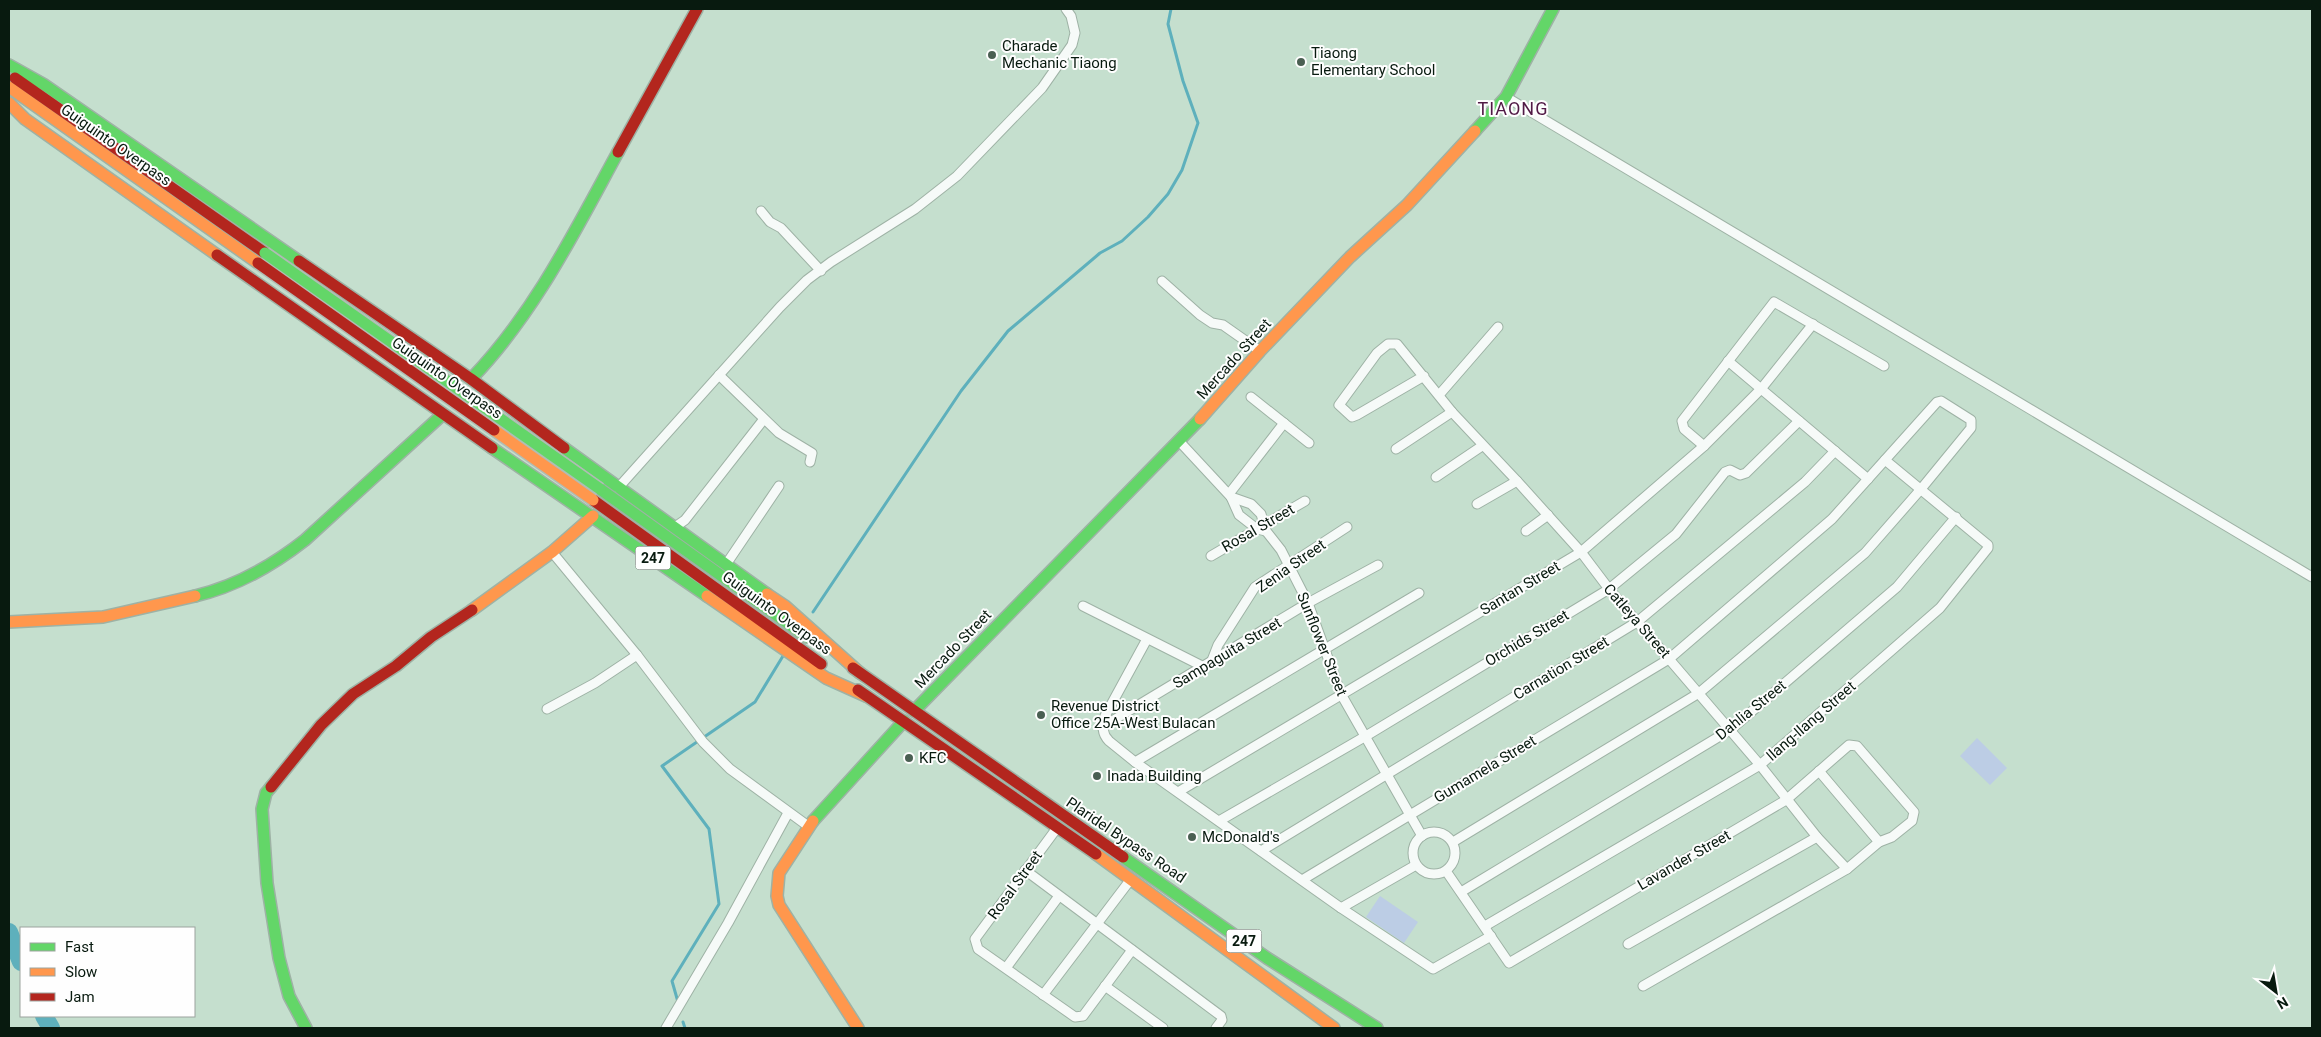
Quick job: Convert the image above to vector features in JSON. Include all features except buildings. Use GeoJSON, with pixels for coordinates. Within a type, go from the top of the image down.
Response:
{"type":"FeatureCollection","features":[{"type":"Feature","properties":{"kind":"main road"},"geometry":{"type":"LineString","coordinates":[[9,65],[43,84],[471,379],[484,366],[517,324],[559,256],[697,9]]}},
{"type":"Feature","properties":{"kind":"main road","name":"Mercado Street"},"geometry":{"type":"LineString","coordinates":[[914,710],[1179,441],[1260,350],[1350,257],[1407,205],[1472,132],[1506,98],[1553,9]]}},
{"type":"Feature","properties":{"kind":"main road","name":"Guiguinto Overpass"},"geometry":{"type":"LineString","coordinates":[[9,74],[860,673]]}},
{"type":"Feature","properties":{"kind":"main road","name":"Guiguinto Overpass"},"geometry":{"type":"LineString","coordinates":[[9,87],[593,500],[866,696]]}},
{"type":"Feature","properties":{"kind":"main road"},"geometry":{"type":"LineString","coordinates":[[9,103],[25,119],[442,415],[305,540],[284,556],[236,583],[176,601],[103,616],[9,622]]}},
{"type":"Feature","properties":{"kind":"main road","name":"247"},"geometry":{"type":"LineString","coordinates":[[471,379],[618,488],[785,606],[860,673]]}},
{"type":"Feature","properties":{"kind":"main road","name":"247"},"geometry":{"type":"LineString","coordinates":[[442,415],[593,516],[773,643],[826,678],[866,696]]}},
{"type":"Feature","properties":{"kind":"main road"},"geometry":{"type":"LineString","coordinates":[[306,1028],[289,996],[279,958],[267,883],[262,809],[266,793],[321,725],[353,694],[396,666],[431,638],[552,552],[593,516]]}},
{"type":"Feature","properties":{"kind":"main road","name":"Plaridel Bypass Road"},"geometry":{"type":"LineString","coordinates":[[860,673],[1267,958],[1377,1028]]}},
{"type":"Feature","properties":{"kind":"main road","name":"Plaridel Bypass Road"},"geometry":{"type":"LineString","coordinates":[[866,696],[1131,879],[1334,1028]]}},
{"type":"Feature","properties":{"kind":"main road"},"geometry":{"type":"LineString","coordinates":[[858,1028],[777,900],[779,873],[808,826],[904,722]]}},
{"type":"Feature","properties":{"kind":"street"},"geometry":{"type":"LineString","coordinates":[[618,488],[791,296],[820,271],[915,208],[957,176],[1042,88],[1072,45],[1075,32],[1071,16],[1066,9]]}},
{"type":"Feature","properties":{"kind":"street"},"geometry":{"type":"LineString","coordinates":[[1506,98],[2312,577]]}},
{"type":"Feature","properties":{"kind":"street"},"geometry":{"type":"LineString","coordinates":[[761,211],[770,222],[781,228],[820,271]]}},
{"type":"Feature","properties":{"kind":"street"},"geometry":{"type":"LineString","coordinates":[[1162,281],[1200,316],[1212,323],[1224,325],[1260,350]]}},
{"type":"Feature","properties":{"kind":"street"},"geometry":{"type":"LineString","coordinates":[[1704,446],[1684,428],[1682,421],[1774,302],[1884,366]]}},
{"type":"Feature","properties":{"kind":"street","name":"Santan Street"},"geometry":{"type":"LineString","coordinates":[[1178,792],[1581,552],[1704,446],[1761,389],[1814,324]]}},
{"type":"Feature","properties":{"kind":"street"},"geometry":{"type":"LineString","coordinates":[[1439,395],[1498,327]]}},
{"type":"Feature","properties":{"kind":"street","name":"Catleya Street"},"geometry":{"type":"LineString","coordinates":[[1424,376],[1352,417],[1339,404],[1377,353],[1388,344],[1397,344],[1424,376],[1452,412],[1482,446],[1517,481],[1581,552],[1609,589],[1760,765],[1816,838],[1847,869]]}},
{"type":"Feature","properties":{"kind":"street"},"geometry":{"type":"LineString","coordinates":[[1728,361],[1868,479]]}},
{"type":"Feature","properties":{"kind":"street"},"geometry":{"type":"LineString","coordinates":[[719,375],[779,433],[812,453],[810,462]]}},
{"type":"Feature","properties":{"kind":"street"},"geometry":{"type":"LineString","coordinates":[[1251,397],[1309,443]]}},
{"type":"Feature","properties":{"kind":"street","name":"Gumamela Street"},"geometry":{"type":"LineString","coordinates":[[1302,880],[1669,659],[1832,519],[1937,402],[1941,401],[1971,420],[1971,428],[1921,489]]}},
{"type":"Feature","properties":{"kind":"street"},"geometry":{"type":"LineString","coordinates":[[1396,449],[1452,412]]}},
{"type":"Feature","properties":{"kind":"street"},"geometry":{"type":"LineString","coordinates":[[675,527],[685,520],[764,419]]}},
{"type":"Feature","properties":{"kind":"street","name":"Orchids Street"},"geometry":{"type":"LineString","coordinates":[[1219,821],[1366,736],[1609,589],[1676,534],[1725,472],[1730,470],[1740,475],[1746,474],[1799,421]]}},
{"type":"Feature","properties":{"kind":"street"},"geometry":{"type":"LineString","coordinates":[[1230,496],[1284,424]]}},
{"type":"Feature","properties":{"kind":"street","name":"Sunflower Street"},"geometry":{"type":"LineString","coordinates":[[1179,441],[1230,496],[1239,516],[1263,528],[1281,550],[1308,604],[1326,648],[1341,694],[1422,836]]}},
{"type":"Feature","properties":{"kind":"street"},"geometry":{"type":"LineString","coordinates":[[1436,477],[1482,446]]}},
{"type":"Feature","properties":{"kind":"street","name":"Carnation Street"},"geometry":{"type":"LineString","coordinates":[[1261,851],[1637,622],[1805,482],[1835,451]]}},
{"type":"Feature","properties":{"kind":"street","name":"Ilang-Ilang Street"},"geometry":{"type":"LineString","coordinates":[[1485,926],[1760,765],[1940,608],[1988,548],[1986,542],[1885,460]]}},
{"type":"Feature","properties":{"kind":"street"},"geometry":{"type":"LineString","coordinates":[[1477,504],[1517,481]]}},
{"type":"Feature","properties":{"kind":"street"},"geometry":{"type":"LineString","coordinates":[[726,563],[779,486]]}},
{"type":"Feature","properties":{"kind":"street"},"geometry":{"type":"LineString","coordinates":[[1453,842],[1699,693],[1865,553],[1921,489]]}},
{"type":"Feature","properties":{"kind":"street","name":"Sunflower Street"},"geometry":{"type":"LineString","coordinates":[[1230,496],[1251,504],[1261,514],[1263,528]]}},
{"type":"Feature","properties":{"kind":"street","name":"Rosal Street"},"geometry":{"type":"LineString","coordinates":[[1211,556],[1263,528],[1305,501]]}},
{"type":"Feature","properties":{"kind":"street"},"geometry":{"type":"LineString","coordinates":[[1526,531],[1548,516]]}},
{"type":"Feature","properties":{"kind":"street","name":"Dahlia Street"},"geometry":{"type":"LineString","coordinates":[[1461,892],[1730,730],[1897,587],[1956,517]]}},
{"type":"Feature","properties":{"kind":"street","name":"Zenia Street"},"geometry":{"type":"LineString","coordinates":[[1208,665],[1218,645],[1255,587],[1347,527]]}},
{"type":"Feature","properties":{"kind":"street"},"geometry":{"type":"LineString","coordinates":[[552,552],[637,655],[703,742],[730,769],[808,826]]}},
{"type":"Feature","properties":{"kind":"street","name":"Sampaguita Street"},"geometry":{"type":"LineString","coordinates":[[1102,727],[1308,604],[1378,565]]}},
{"type":"Feature","properties":{"kind":"street"},"geometry":{"type":"LineString","coordinates":[[1135,762],[1419,593]]}},
{"type":"Feature","properties":{"kind":"street"},"geometry":{"type":"LineString","coordinates":[[1083,606],[1146,638],[1208,665]]}},
{"type":"Feature","properties":{"kind":"street"},"geometry":{"type":"LineString","coordinates":[[1146,638],[1105,716],[1102,727],[1105,737],[1135,762],[1341,908],[1433,969],[1491,936],[1446,871]]}},
{"type":"Feature","properties":{"kind":"street"},"geometry":{"type":"LineString","coordinates":[[547,709],[595,683],[637,655]]}},
{"type":"Feature","properties":{"kind":"street","name":"Lavander Street"},"geometry":{"type":"LineString","coordinates":[[1491,936],[1509,962],[1786,800],[1850,745],[1857,746],[1914,812],[1912,821],[1892,837],[1879,842]]}},
{"type":"Feature","properties":{"kind":"street"},"geometry":{"type":"LineString","coordinates":[[1643,986],[1847,869],[1879,842],[1819,771]]}},
{"type":"Feature","properties":{"kind":"street"},"geometry":{"type":"LineString","coordinates":[[666,1028],[728,923],[788,813]]}},
{"type":"Feature","properties":{"kind":"street","name":"Rosal Street"},"geometry":{"type":"LineString","coordinates":[[1006,968],[978,949],[975,939],[1057,828]]}},
{"type":"Feature","properties":{"kind":"street"},"geometry":{"type":"LineString","coordinates":[[1435,832],[1448,836],[1453,842],[1455,848],[1454,860],[1446,871],[1440,874],[1426,873],[1413,859],[1414,846],[1422,836],[1435,832]]}},
{"type":"Feature","properties":{"kind":"street"},"geometry":{"type":"LineString","coordinates":[[1628,944],[1816,838]]}},
{"type":"Feature","properties":{"kind":"street"},"geometry":{"type":"LineString","coordinates":[[1341,908],[1416,864]]}},
{"type":"Feature","properties":{"kind":"street"},"geometry":{"type":"LineString","coordinates":[[1026,870],[1220,1016],[1222,1020],[1216,1028]]}},
{"type":"Feature","properties":{"kind":"street"},"geometry":{"type":"LineString","coordinates":[[1043,995],[1131,879]]}},
{"type":"Feature","properties":{"kind":"street"},"geometry":{"type":"LineString","coordinates":[[1059,896],[1006,968],[1075,1017],[1079,1017],[1083,1016],[1132,950]]}},
{"type":"Feature","properties":{"kind":"street"},"geometry":{"type":"LineString","coordinates":[[1105,986],[1163,1028]]}},
{"type":"Feature","properties":{"kind":"shaded area"},"geometry":{"type":"Polygon","coordinates":[[[1977,738],[2007,768],[1990,785],[1960,756],[1977,738]]]}},
{"type":"Feature","properties":{"kind":"shaded area"},"geometry":{"type":"Polygon","coordinates":[[[1380,896],[1418,922],[1404,943],[1366,917],[1380,896]]]}},
{"type":"Feature","properties":{"kind":"waterway"},"geometry":{"type":"LineString","coordinates":[[813,612],[961,391],[1008,331],[1100,253],[1122,241],[1148,217],[1168,194],[1182,170],[1198,123],[1183,81],[1168,24],[1171,9]]}},
{"type":"Feature","properties":{"kind":"waterway"},"geometry":{"type":"LineString","coordinates":[[678,1002],[672,981],[719,904],[709,829],[662,766],[755,702],[783,656]]}},
{"type":"Feature","properties":{"kind":"waterway"},"geometry":{"type":"LineString","coordinates":[[9,932],[20,960]]}},
{"type":"Feature","properties":{"kind":"waterway"},"geometry":{"type":"LineString","coordinates":[[45,1017],[51,1028]]}},
{"type":"Feature","properties":{"kind":"waterway"},"geometry":{"type":"LineString","coordinates":[[683,1022],[685,1028]]}},
{"type":"Feature","properties":{"kind":"traffic: fast"},"geometry":{"type":"LineString","coordinates":[[1475,131],[1506,97],[1553,9]]}},
{"type":"Feature","properties":{"kind":"traffic: fast"},"geometry":{"type":"LineString","coordinates":[[9,65],[43,84],[299,261]]}},
{"type":"Feature","properties":{"kind":"traffic: fast"},"geometry":{"type":"LineString","coordinates":[[471,379],[494,354],[534,299],[552,271],[618,152]]}},
{"type":"Feature","properties":{"kind":"traffic: fast"},"geometry":{"type":"LineString","coordinates":[[265,253],[600,489]]}},
{"type":"Feature","properties":{"kind":"traffic: fast"},"geometry":{"type":"LineString","coordinates":[[195,596],[240,581],[267,567],[293,549],[442,415]]}},
{"type":"Feature","properties":{"kind":"traffic: fast"},"geometry":{"type":"LineString","coordinates":[[914,711],[1200,419]]}},
{"type":"Feature","properties":{"kind":"traffic: fast"},"geometry":{"type":"LineString","coordinates":[[492,448],[707,596]]}},
{"type":"Feature","properties":{"kind":"traffic: fast"},"geometry":{"type":"LineString","coordinates":[[564,448],[767,594]]}},
{"type":"Feature","properties":{"kind":"traffic: fast"},"geometry":{"type":"LineString","coordinates":[[600,489],[807,637]]}},
{"type":"Feature","properties":{"kind":"traffic: fast"},"geometry":{"type":"LineString","coordinates":[[813,821],[904,721]]}},
{"type":"Feature","properties":{"kind":"traffic: fast"},"geometry":{"type":"LineString","coordinates":[[271,787],[266,793],[262,809],[267,883],[279,958],[289,996],[306,1028]]}},
{"type":"Feature","properties":{"kind":"traffic: fast"},"geometry":{"type":"LineString","coordinates":[[1123,857],[1267,958],[1377,1028]]}},
{"type":"Feature","properties":{"kind":"traffic: slow"},"geometry":{"type":"LineString","coordinates":[[9,87],[258,263]]}},
{"type":"Feature","properties":{"kind":"traffic: slow"},"geometry":{"type":"LineString","coordinates":[[9,103],[25,119],[217,255]]}},
{"type":"Feature","properties":{"kind":"traffic: slow"},"geometry":{"type":"LineString","coordinates":[[1200,419],[1260,351],[1350,257],[1407,205],[1475,131]]}},
{"type":"Feature","properties":{"kind":"traffic: slow"},"geometry":{"type":"LineString","coordinates":[[494,430],[593,500]]}},
{"type":"Feature","properties":{"kind":"traffic: slow"},"geometry":{"type":"LineString","coordinates":[[472,610],[552,552],[593,516]]}},
{"type":"Feature","properties":{"kind":"traffic: slow"},"geometry":{"type":"LineString","coordinates":[[767,594],[785,606],[860,673]]}},
{"type":"Feature","properties":{"kind":"traffic: slow"},"geometry":{"type":"LineString","coordinates":[[9,622],[103,617],[195,596]]}},
{"type":"Feature","properties":{"kind":"traffic: slow"},"geometry":{"type":"LineString","coordinates":[[707,596],[826,678],[866,696]]}},
{"type":"Feature","properties":{"kind":"traffic: slow"},"geometry":{"type":"LineString","coordinates":[[813,821],[779,873],[777,896],[779,905],[858,1028]]}},
{"type":"Feature","properties":{"kind":"traffic: slow"},"geometry":{"type":"LineString","coordinates":[[1096,854],[1334,1028]]}},
{"type":"Feature","properties":{"kind":"traffic: jam"},"geometry":{"type":"LineString","coordinates":[[618,152],[697,9]]}},
{"type":"Feature","properties":{"kind":"traffic: jam"},"geometry":{"type":"LineString","coordinates":[[15,78],[265,253]]}},
{"type":"Feature","properties":{"kind":"traffic: jam"},"geometry":{"type":"LineString","coordinates":[[217,255],[492,448]]}},
{"type":"Feature","properties":{"kind":"traffic: jam"},"geometry":{"type":"LineString","coordinates":[[299,261],[471,379],[564,448]]}},
{"type":"Feature","properties":{"kind":"traffic: jam"},"geometry":{"type":"LineString","coordinates":[[258,263],[494,430]]}},
{"type":"Feature","properties":{"kind":"traffic: jam"},"geometry":{"type":"LineString","coordinates":[[593,500],[821,664]]}},
{"type":"Feature","properties":{"kind":"traffic: jam"},"geometry":{"type":"LineString","coordinates":[[271,787],[321,725],[353,694],[396,666],[431,637],[472,610]]}},
{"type":"Feature","properties":{"kind":"traffic: jam"},"geometry":{"type":"LineString","coordinates":[[853,668],[1123,857]]}},
{"type":"Feature","properties":{"kind":"traffic: jam"},"geometry":{"type":"LineString","coordinates":[[858,690],[1096,854]]}},
{"type":"Feature","properties":{"kind":"place","name":"Charade Mechanic Tiaong"},"geometry":{"type":"Point","coordinates":[992,55]}},
{"type":"Feature","properties":{"kind":"place","name":"Tiaong Elementary School"},"geometry":{"type":"Point","coordinates":[1301,62]}},
{"type":"Feature","properties":{"kind":"place","name":"Revenue District Office 25A-West Bulacan"},"geometry":{"type":"Point","coordinates":[1041,715]}},
{"type":"Feature","properties":{"kind":"place","name":"KFC"},"geometry":{"type":"Point","coordinates":[909,758]}},
{"type":"Feature","properties":{"kind":"place","name":"Inada Building"},"geometry":{"type":"Point","coordinates":[1097,776]}},
{"type":"Feature","properties":{"kind":"place","name":"McDonald's"},"geometry":{"type":"Point","coordinates":[1192,837]}},
{"type":"Feature","properties":{"kind":"district","name":"TIAONG"},"geometry":{"type":"Point","coordinates":[1513,108]}}]}
